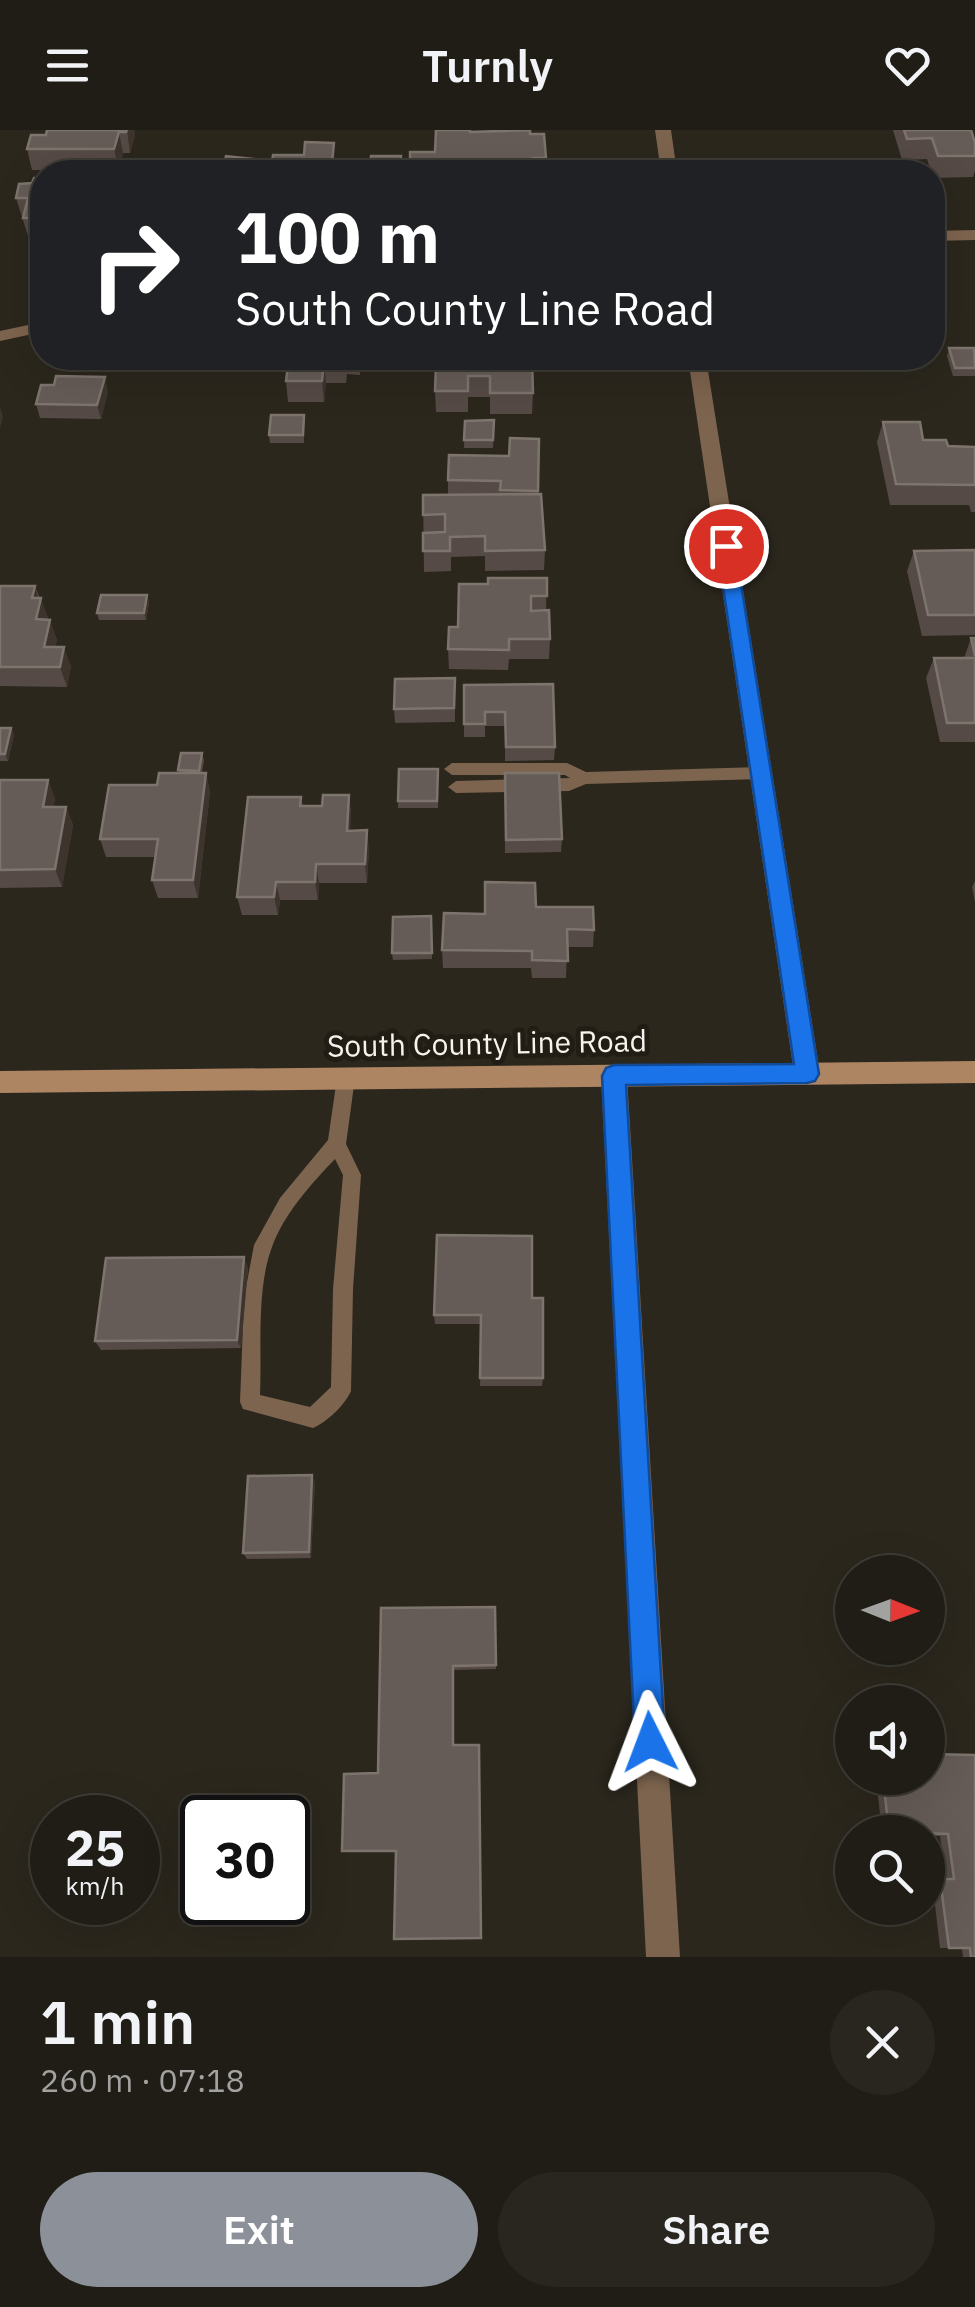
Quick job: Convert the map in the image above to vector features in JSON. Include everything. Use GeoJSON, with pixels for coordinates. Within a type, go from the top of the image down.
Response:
{"type":"FeatureCollection","features":[{"type":"Feature","properties":{"kind":"main road","name":"South County Line Road"},"geometry":{"type":"LineString","coordinates":[[0,1082],[975,1072]]}},
{"type":"Feature","properties":{"kind":"street"},"geometry":{"type":"LineString","coordinates":[[663,130],[667,160]]}},
{"type":"Feature","properties":{"kind":"street"},"geometry":{"type":"LineString","coordinates":[[945,236],[975,235]]}},
{"type":"Feature","properties":{"kind":"street"},"geometry":{"type":"LineString","coordinates":[[0,336],[30,329]]}},
{"type":"Feature","properties":{"kind":"street"},"geometry":{"type":"LineString","coordinates":[[699,370],[807,1074]]}},
{"type":"Feature","properties":{"kind":"street"},"geometry":{"type":"LineString","coordinates":[[614,1076],[662,1957]]}},
{"type":"Feature","properties":{"kind":"lane"},"geometry":{"type":"LineString","coordinates":[[452,769],[567,770],[584,778]]}},
{"type":"Feature","properties":{"kind":"lane"},"geometry":{"type":"LineString","coordinates":[[456,787],[569,785],[584,778],[761,773]]}},
{"type":"Feature","properties":{"kind":"lane"},"geometry":{"type":"LineString","coordinates":[[337,1144],[301,1180],[262,1248],[254,1325],[250,1402],[313,1418],[341,1391],[343,1289],[352,1174],[337,1144],[346,1078]]}},
{"type":"Feature","properties":{"kind":"building"},"geometry":{"type":"Polygon","coordinates":[[[47,130],[127,130],[119,132],[114,149],[27,149],[31,135],[46,135],[47,130]]]}},
{"type":"Feature","properties":{"kind":"building"},"geometry":{"type":"Polygon","coordinates":[[[436,130],[530,130],[530,134],[544,134],[546,158],[410,160],[410,152],[435,152],[436,130]]]}},
{"type":"Feature","properties":{"kind":"building"},"geometry":{"type":"Polygon","coordinates":[[[904,130],[971,130],[975,156],[938,156],[932,138],[907,139],[904,130]]]}},
{"type":"Feature","properties":{"kind":"building"},"geometry":{"type":"Polygon","coordinates":[[[305,142],[334,143],[332,160],[272,160],[273,155],[304,155],[305,142]]]}},
{"type":"Feature","properties":{"kind":"building"},"geometry":{"type":"Polygon","coordinates":[[[226,156],[263,160],[225,160],[226,156]]]}},
{"type":"Feature","properties":{"kind":"building"},"geometry":{"type":"Polygon","coordinates":[[[371,156],[401,156],[401,160],[371,160],[371,156]]]}},
{"type":"Feature","properties":{"kind":"building"},"geometry":{"type":"Polygon","coordinates":[[[30,183],[30,218],[23,218],[28,198],[16,198],[19,184],[30,183]]]}},
{"type":"Feature","properties":{"kind":"building"},"geometry":{"type":"Polygon","coordinates":[[[949,348],[974,348],[975,368],[955,368],[949,348]]]}},
{"type":"Feature","properties":{"kind":"building"},"geometry":{"type":"Polygon","coordinates":[[[287,370],[323,370],[322,381],[286,381],[287,370]]]}},
{"type":"Feature","properties":{"kind":"building"},"geometry":{"type":"Polygon","coordinates":[[[436,370],[532,370],[533,393],[490,393],[490,376],[468,376],[468,391],[435,391],[436,370]]]}},
{"type":"Feature","properties":{"kind":"building"},"geometry":{"type":"Polygon","coordinates":[[[56,376],[105,377],[97,405],[36,404],[41,385],[54,385],[56,376]]]}},
{"type":"Feature","properties":{"kind":"building"},"geometry":{"type":"Polygon","coordinates":[[[271,415],[304,415],[303,435],[269,435],[271,415]]]}},
{"type":"Feature","properties":{"kind":"building"},"geometry":{"type":"Polygon","coordinates":[[[494,420],[493,440],[464,440],[465,421],[494,420]]]}},
{"type":"Feature","properties":{"kind":"building"},"geometry":{"type":"Polygon","coordinates":[[[883,422],[920,422],[923,440],[946,440],[948,446],[975,447],[975,485],[896,484],[883,422]]]}},
{"type":"Feature","properties":{"kind":"building"},"geometry":{"type":"Polygon","coordinates":[[[510,438],[539,439],[538,491],[500,490],[501,481],[448,480],[449,455],[509,456],[510,438]]]}},
{"type":"Feature","properties":{"kind":"building"},"geometry":{"type":"Polygon","coordinates":[[[541,494],[545,550],[485,551],[485,536],[450,537],[450,551],[423,551],[423,533],[445,532],[445,514],[423,515],[423,495],[541,494]]]}},
{"type":"Feature","properties":{"kind":"building"},"geometry":{"type":"Polygon","coordinates":[[[975,550],[975,615],[928,615],[914,551],[975,550]]]}},
{"type":"Feature","properties":{"kind":"building"},"geometry":{"type":"Polygon","coordinates":[[[488,578],[547,578],[547,596],[531,596],[531,611],[549,610],[550,639],[509,639],[509,650],[448,649],[449,627],[458,627],[459,584],[488,584],[488,578]]]}},
{"type":"Feature","properties":{"kind":"building"},"geometry":{"type":"Polygon","coordinates":[[[0,586],[35,586],[32,598],[41,598],[36,619],[50,620],[44,647],[64,647],[60,667],[0,667],[0,586]]]}},
{"type":"Feature","properties":{"kind":"building"},"geometry":{"type":"Polygon","coordinates":[[[101,595],[147,595],[144,613],[97,613],[101,595]]]}},
{"type":"Feature","properties":{"kind":"building"},"geometry":{"type":"Polygon","coordinates":[[[934,658],[975,658],[975,723],[947,723],[934,658]]]}},
{"type":"Feature","properties":{"kind":"building"},"geometry":{"type":"Polygon","coordinates":[[[455,678],[454,708],[394,709],[395,679],[455,678]]]}},
{"type":"Feature","properties":{"kind":"building"},"geometry":{"type":"Polygon","coordinates":[[[553,684],[555,747],[506,747],[505,712],[485,712],[485,724],[464,724],[464,685],[553,684]]]}},
{"type":"Feature","properties":{"kind":"building"},"geometry":{"type":"Polygon","coordinates":[[[0,728],[11,728],[5,754],[0,754],[0,728]]]}},
{"type":"Feature","properties":{"kind":"building"},"geometry":{"type":"Polygon","coordinates":[[[181,753],[202,753],[199,771],[178,770],[181,753]]]}},
{"type":"Feature","properties":{"kind":"building"},"geometry":{"type":"Polygon","coordinates":[[[399,769],[438,769],[437,801],[398,801],[399,769]]]}},
{"type":"Feature","properties":{"kind":"building"},"geometry":{"type":"Polygon","coordinates":[[[159,773],[206,773],[193,880],[152,880],[158,839],[100,839],[109,785],[157,785],[159,773]]]}},
{"type":"Feature","properties":{"kind":"building"},"geometry":{"type":"Polygon","coordinates":[[[505,773],[559,773],[562,839],[506,840],[505,773]]]}},
{"type":"Feature","properties":{"kind":"building"},"geometry":{"type":"Polygon","coordinates":[[[0,780],[48,780],[43,807],[66,807],[55,869],[0,870],[0,780]]]}},
{"type":"Feature","properties":{"kind":"building"},"geometry":{"type":"Polygon","coordinates":[[[323,795],[349,795],[347,831],[367,830],[365,864],[316,864],[315,882],[276,882],[274,897],[237,897],[248,797],[301,797],[300,806],[322,806],[323,795]]]}},
{"type":"Feature","properties":{"kind":"building"},"geometry":{"type":"Polygon","coordinates":[[[485,882],[535,883],[536,907],[593,907],[594,930],[567,929],[568,961],[532,960],[532,951],[442,950],[444,913],[485,914],[485,882]]]}},
{"type":"Feature","properties":{"kind":"building"},"geometry":{"type":"Polygon","coordinates":[[[431,916],[432,953],[392,953],[393,917],[431,916]]]}},
{"type":"Feature","properties":{"kind":"building"},"geometry":{"type":"Polygon","coordinates":[[[437,1235],[532,1236],[532,1298],[543,1298],[543,1378],[480,1378],[481,1315],[434,1315],[437,1235]]]}},
{"type":"Feature","properties":{"kind":"building"},"geometry":{"type":"Polygon","coordinates":[[[244,1257],[237,1340],[95,1341],[106,1258],[244,1257]]]}},
{"type":"Feature","properties":{"kind":"building"},"geometry":{"type":"Polygon","coordinates":[[[312,1475],[309,1552],[243,1553],[248,1476],[312,1475]]]}},
{"type":"Feature","properties":{"kind":"building"},"geometry":{"type":"Polygon","coordinates":[[[495,1607],[496,1665],[453,1666],[453,1745],[479,1745],[481,1938],[394,1939],[396,1851],[342,1851],[344,1774],[378,1773],[381,1608],[495,1607]]]}},
{"type":"Feature","properties":{"kind":"building"},"geometry":{"type":"Polygon","coordinates":[[[945,1754],[975,1755],[975,1957],[971,1957],[970,1948],[949,1948],[945,1879],[954,1879],[945,1815],[887,1815],[885,1795],[945,1795],[945,1754]]]}},
{"type":"Feature","properties":{"kind":"route"},"geometry":{"type":"LineString","coordinates":[[650,1742],[614,1076],[807,1074],[726,546]]}}]}
